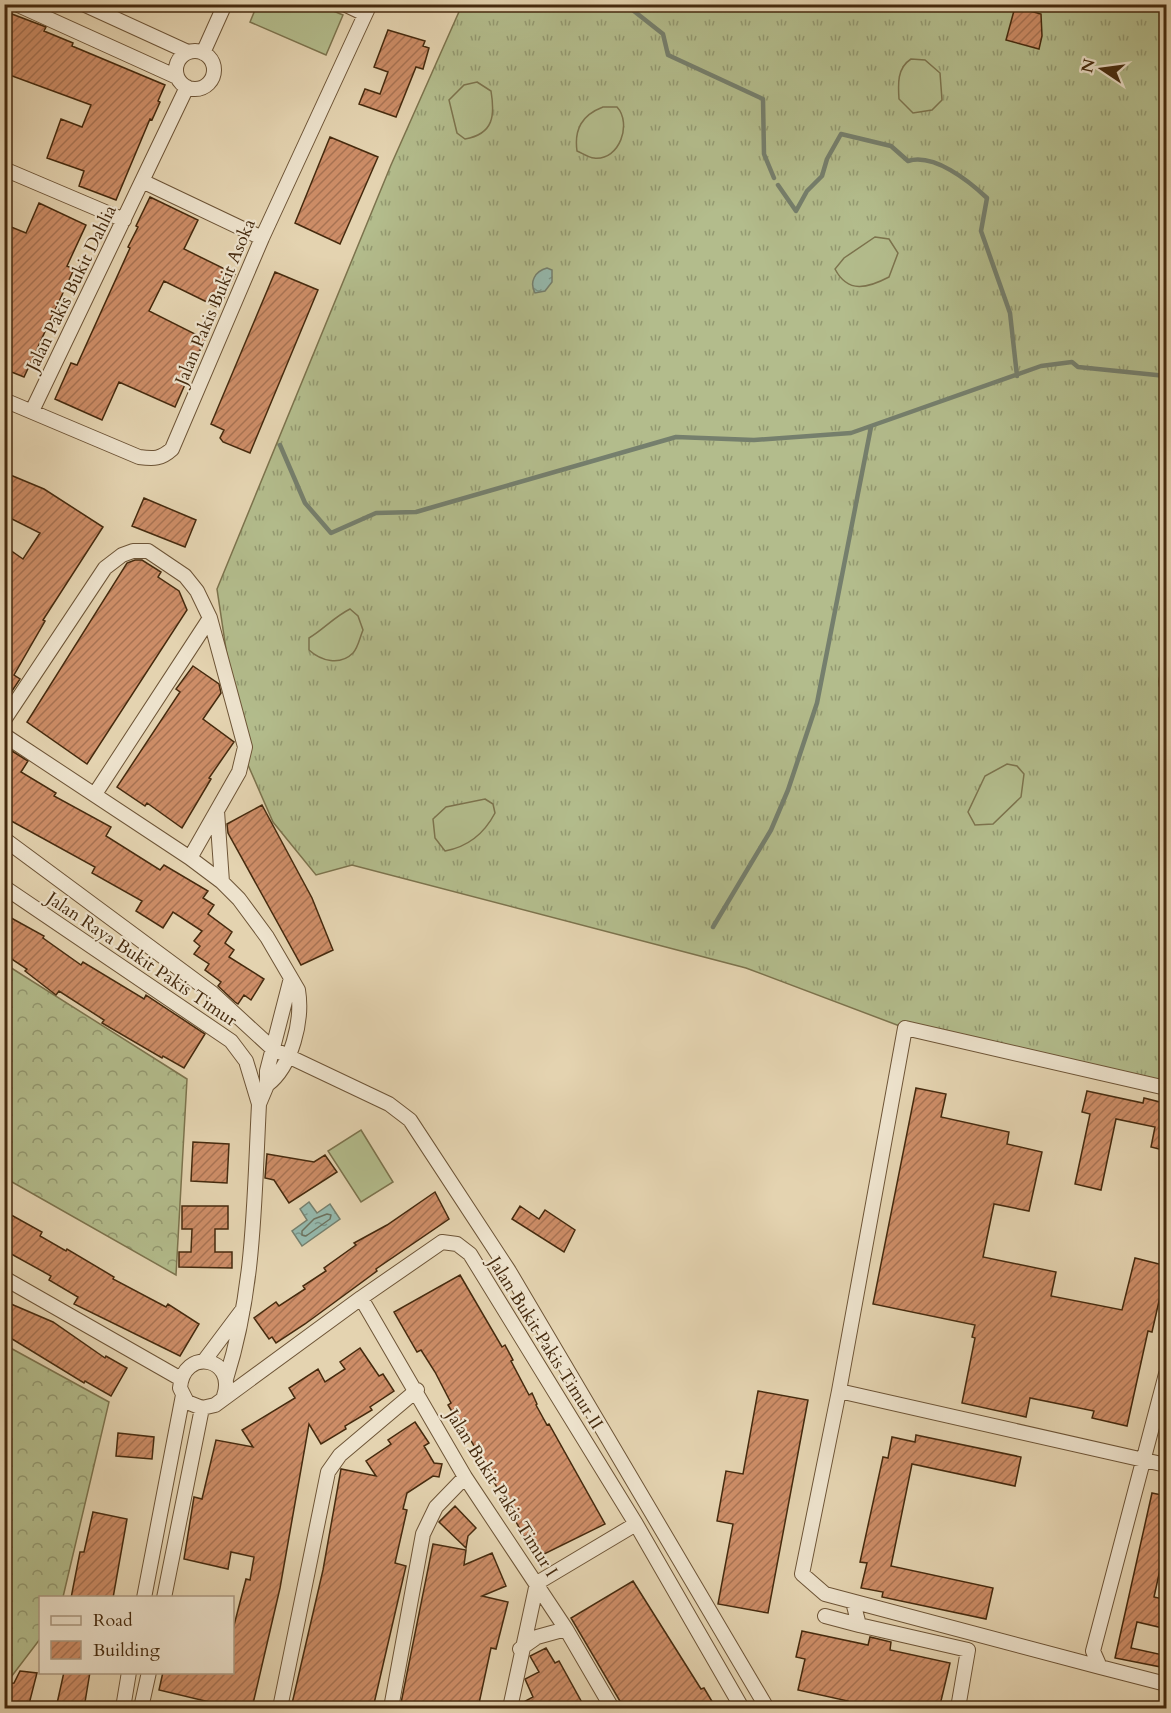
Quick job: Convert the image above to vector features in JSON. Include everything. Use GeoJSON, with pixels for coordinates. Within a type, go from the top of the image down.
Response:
{"type":"FeatureCollection","features":[{"type":"Feature","properties":{"kind":"street"},"geometry":{"type":"LineString","coordinates":[[16,4],[177,77],[187,87],[202,88],[212,78],[213,63],[204,53],[188,52],[83,4]]}},
{"type":"Feature","properties":{"kind":"street"},"geometry":{"type":"LineString","coordinates":[[204,53],[225,4]]}},
{"type":"Feature","properties":{"kind":"street"},"geometry":{"type":"LineString","coordinates":[[344,4],[368,9]]}},
{"type":"Feature","properties":{"kind":"street","name":"Jalan Pakis Bukit Asoka"},"geometry":{"type":"LineString","coordinates":[[4,400],[139,457],[155,459],[164,456],[172,448],[262,238],[368,9]]}},
{"type":"Feature","properties":{"kind":"street"},"geometry":{"type":"LineString","coordinates":[[177,77],[178,62],[188,52]]}},
{"type":"Feature","properties":{"kind":"street","name":"Jalan Pakis Bukit Dahlia"},"geometry":{"type":"LineString","coordinates":[[32,411],[187,87]]}},
{"type":"Feature","properties":{"kind":"street"},"geometry":{"type":"LineString","coordinates":[[4,169],[124,220]]}},
{"type":"Feature","properties":{"kind":"street"},"geometry":{"type":"LineString","coordinates":[[142,181],[262,238]]}},
{"type":"Feature","properties":{"kind":"street"},"geometry":{"type":"LineString","coordinates":[[4,720],[105,568],[133,550],[148,551],[185,576],[197,591],[210,618],[245,747],[239,772],[190,858]]}},
{"type":"Feature","properties":{"kind":"street"},"geometry":{"type":"LineString","coordinates":[[95,794],[210,618]]}},
{"type":"Feature","properties":{"kind":"street","name":"Jalan Raya Bukit Pakis Timur"},"geometry":{"type":"LineString","coordinates":[[4,735],[190,858],[222,882],[267,937],[298,990],[300,1007],[288,1056],[277,1077],[267,1085]]}},
{"type":"Feature","properties":{"kind":"street"},"geometry":{"type":"LineString","coordinates":[[217,811],[222,882]]}},
{"type":"Feature","properties":{"kind":"street"},"geometry":{"type":"LineString","coordinates":[[5,841],[212,993],[273,1049],[389,1104],[410,1120],[509,1271],[767,1708]]}},
{"type":"Feature","properties":{"kind":"street","name":"Jalan Raya Bukit Pakis Timur"},"geometry":{"type":"LineString","coordinates":[[4,887],[231,1041],[246,1061],[259,1104]]}},
{"type":"Feature","properties":{"kind":"street","name":"Jalan Raya Bukit Pakis Timur"},"geometry":{"type":"LineString","coordinates":[[226,1379],[246,1305],[259,1104],[267,1085],[267,1071],[285,993],[291,978]]}},
{"type":"Feature","properties":{"kind":"street"},"geometry":{"type":"LineString","coordinates":[[1167,1088],[905,1028],[839,1390],[802,1574],[825,1594],[1167,1684]]}},
{"type":"Feature","properties":{"kind":"street","name":"Jalan Bukit Pakis Timur II"},"geometry":{"type":"LineString","coordinates":[[224,1396],[442,1242],[457,1244],[470,1254],[636,1524],[742,1708]]}},
{"type":"Feature","properties":{"kind":"street"},"geometry":{"type":"LineString","coordinates":[[4,1278],[181,1379]]}},
{"type":"Feature","properties":{"kind":"street","name":"Jalan Bukit Pakis Timur I"},"geometry":{"type":"LineString","coordinates":[[361,1298],[417,1390],[465,1477],[537,1583],[612,1708]]}},
{"type":"Feature","properties":{"kind":"street"},"geometry":{"type":"LineString","coordinates":[[144,1596],[183,1395],[181,1379],[189,1366],[204,1361],[246,1305]]}},
{"type":"Feature","properties":{"kind":"street"},"geometry":{"type":"LineString","coordinates":[[183,1395],[187,1402],[202,1408],[215,1405],[224,1396],[226,1379],[218,1366],[204,1361]]}},
{"type":"Feature","properties":{"kind":"street"},"geometry":{"type":"LineString","coordinates":[[1100,1667],[1093,1651],[1167,1374]]}},
{"type":"Feature","properties":{"kind":"street"},"geometry":{"type":"LineString","coordinates":[[280,1708],[325,1478],[340,1455],[417,1390]]}},
{"type":"Feature","properties":{"kind":"street"},"geometry":{"type":"LineString","coordinates":[[839,1390],[1167,1465]]}},
{"type":"Feature","properties":{"kind":"street"},"geometry":{"type":"LineString","coordinates":[[164,1596],[202,1408]]}},
{"type":"Feature","properties":{"kind":"street"},"geometry":{"type":"LineString","coordinates":[[391,1708],[423,1534],[436,1507],[465,1477]]}},
{"type":"Feature","properties":{"kind":"street"},"geometry":{"type":"LineString","coordinates":[[510,1708],[520,1649],[537,1583],[636,1524]]}},
{"type":"Feature","properties":{"kind":"street"},"geometry":{"type":"LineString","coordinates":[[853,1602],[859,1625]]}},
{"type":"Feature","properties":{"kind":"street"},"geometry":{"type":"LineString","coordinates":[[825,1616],[968,1650],[958,1708]]}},
{"type":"Feature","properties":{"kind":"street"},"geometry":{"type":"LineString","coordinates":[[520,1649],[537,1637],[566,1629]]}},
{"type":"Feature","properties":{"kind":"street"},"geometry":{"type":"LineString","coordinates":[[123,1708],[129,1674]]}},
{"type":"Feature","properties":{"kind":"street"},"geometry":{"type":"LineString","coordinates":[[141,1708],[148,1674]]}},
{"type":"Feature","properties":{"kind":"green space"},"geometry":{"type":"Polygon","coordinates":[[[257,5],[319,5],[343,15],[326,55],[250,22],[257,5]]]}},
{"type":"Feature","properties":{"kind":"green space"},"geometry":{"type":"Polygon","coordinates":[[[462,5],[1166,5],[1166,1088],[905,1028],[746,968],[352,865],[316,875],[273,822],[241,749],[217,589],[391,165],[462,5]]]}},
{"type":"Feature","properties":{"kind":"green space"},"geometry":{"type":"Polygon","coordinates":[[[911,59],[925,60],[940,73],[942,100],[932,110],[913,113],[899,99],[901,72],[911,59]]]}},
{"type":"Feature","properties":{"kind":"green space"},"geometry":{"type":"Polygon","coordinates":[[[477,82],[491,91],[492,115],[487,128],[482,133],[465,139],[457,133],[449,100],[464,85],[477,82]]]}},
{"type":"Feature","properties":{"kind":"green space"},"geometry":{"type":"Polygon","coordinates":[[[603,107],[617,107],[623,122],[623,131],[621,140],[611,154],[592,158],[577,151],[578,130],[590,114],[603,107]]]}},
{"type":"Feature","properties":{"kind":"green space"},"geometry":{"type":"Polygon","coordinates":[[[875,237],[889,239],[898,253],[889,277],[866,286],[846,282],[835,269],[844,258],[875,237]]]}},
{"type":"Feature","properties":{"kind":"green space"},"geometry":{"type":"Polygon","coordinates":[[[350,609],[358,616],[363,630],[353,653],[337,661],[319,657],[309,650],[309,638],[350,609]]]}},
{"type":"Feature","properties":{"kind":"green space"},"geometry":{"type":"Polygon","coordinates":[[[1166,663],[1166,698],[1160,689],[1159,681],[1166,663]]]}},
{"type":"Feature","properties":{"kind":"green space"},"geometry":{"type":"Polygon","coordinates":[[[1007,764],[1017,766],[1024,774],[1021,797],[993,824],[975,825],[968,812],[985,776],[1007,764]]]}},
{"type":"Feature","properties":{"kind":"green space"},"geometry":{"type":"Polygon","coordinates":[[[485,799],[493,804],[495,813],[486,827],[468,843],[445,851],[435,838],[433,819],[446,807],[485,799]]]}},
{"type":"Feature","properties":{"kind":"green space"},"geometry":{"type":"Polygon","coordinates":[[[5,964],[187,1079],[176,1275],[5,1178],[5,964]]]}},
{"type":"Feature","properties":{"kind":"green space"},"geometry":{"type":"Polygon","coordinates":[[[361,1130],[393,1182],[361,1202],[328,1151],[361,1130]]]}},
{"type":"Feature","properties":{"kind":"green space"},"geometry":{"type":"Polygon","coordinates":[[[5,1345],[109,1402],[63,1596],[39,1596],[39,1640],[5,1685],[5,1345]]]}},
{"type":"Feature","properties":{"kind":"water"},"geometry":{"type":"Polygon","coordinates":[[[547,268],[552,270],[552,282],[545,291],[535,293],[534,278],[547,268]]]}},
{"type":"Feature","properties":{"kind":"water"},"geometry":{"type":"Polygon","coordinates":[[[309,1202],[317,1213],[330,1204],[340,1219],[302,1246],[292,1231],[307,1220],[300,1209],[309,1202]]]}},
{"type":"Feature","properties":{"kind":"building"},"geometry":{"type":"Polygon","coordinates":[[[1015,7],[1041,14],[1042,36],[1039,49],[1006,40],[1015,7]]]}},
{"type":"Feature","properties":{"kind":"building"},"geometry":{"type":"Polygon","coordinates":[[[4,11],[46,27],[44,31],[73,43],[72,46],[165,85],[158,101],[160,102],[152,120],[150,119],[116,200],[79,186],[84,171],[47,158],[61,119],[82,127],[91,105],[4,73],[4,11]]]}},
{"type":"Feature","properties":{"kind":"building"},"geometry":{"type":"Polygon","coordinates":[[[388,30],[425,41],[423,46],[429,48],[423,69],[416,67],[396,117],[359,104],[365,89],[380,94],[388,72],[374,67],[388,30]]]}},
{"type":"Feature","properties":{"kind":"building"},"geometry":{"type":"Polygon","coordinates":[[[330,137],[378,157],[340,244],[295,223],[330,137]]]}},
{"type":"Feature","properties":{"kind":"building"},"geometry":{"type":"Polygon","coordinates":[[[150,197],[198,220],[184,249],[235,274],[219,308],[164,281],[149,311],[205,339],[175,407],[119,382],[102,420],[55,399],[71,363],[77,365],[130,248],[128,247],[138,227],[136,226],[150,197]]]}},
{"type":"Feature","properties":{"kind":"building"},"geometry":{"type":"Polygon","coordinates":[[[39,203],[86,225],[67,266],[74,269],[24,377],[4,369],[4,224],[26,233],[39,203]]]}},
{"type":"Feature","properties":{"kind":"building"},"geometry":{"type":"Polygon","coordinates":[[[275,272],[318,290],[250,453],[223,442],[220,438],[224,430],[211,424],[275,272]]]}},
{"type":"Feature","properties":{"kind":"building"},"geometry":{"type":"Polygon","coordinates":[[[8,474],[44,489],[103,527],[43,620],[45,621],[14,675],[20,679],[4,703],[4,559],[10,550],[23,559],[40,533],[4,515],[4,483],[8,474]]]}},
{"type":"Feature","properties":{"kind":"building"},"geometry":{"type":"Polygon","coordinates":[[[144,498],[196,520],[185,547],[132,526],[144,498]]]}},
{"type":"Feature","properties":{"kind":"building"},"geometry":{"type":"Polygon","coordinates":[[[142,560],[161,572],[158,577],[179,591],[187,610],[87,764],[27,722],[127,563],[142,560]]]}},
{"type":"Feature","properties":{"kind":"building"},"geometry":{"type":"Polygon","coordinates":[[[193,666],[219,684],[221,693],[203,719],[234,742],[209,778],[211,779],[182,828],[147,803],[145,806],[117,787],[180,692],[176,689],[193,666]]]}},
{"type":"Feature","properties":{"kind":"building"},"geometry":{"type":"Polygon","coordinates":[[[4,746],[28,761],[21,772],[56,793],[54,796],[111,827],[106,836],[160,870],[164,865],[208,891],[203,898],[214,905],[208,914],[232,932],[225,943],[234,950],[229,957],[264,979],[251,1000],[244,995],[238,1004],[218,986],[221,982],[205,970],[209,964],[194,954],[200,946],[194,941],[202,931],[173,912],[163,928],[136,911],[142,901],[92,873],[95,867],[4,817],[4,746]]]}},
{"type":"Feature","properties":{"kind":"building"},"geometry":{"type":"Polygon","coordinates":[[[262,805],[312,898],[333,950],[301,965],[228,833],[227,824],[262,805]]]}},
{"type":"Feature","properties":{"kind":"building"},"geometry":{"type":"Polygon","coordinates":[[[4,914],[44,936],[43,938],[81,965],[83,962],[144,999],[146,995],[205,1034],[184,1068],[163,1056],[162,1058],[102,1023],[104,1020],[59,991],[56,995],[25,971],[27,969],[4,954],[4,914]]]}},
{"type":"Feature","properties":{"kind":"building"},"geometry":{"type":"Polygon","coordinates":[[[916,1088],[946,1094],[941,1117],[1009,1132],[1007,1144],[1042,1152],[1029,1211],[994,1204],[983,1257],[1056,1272],[1051,1296],[1122,1310],[1135,1258],[1167,1266],[1152,1332],[1148,1331],[1127,1426],[1092,1418],[1094,1411],[1030,1398],[1026,1417],[962,1403],[975,1338],[972,1337],[975,1325],[873,1304],[916,1088]]]}},
{"type":"Feature","properties":{"kind":"building"},"geometry":{"type":"Polygon","coordinates":[[[1087,1091],[1143,1103],[1144,1098],[1160,1102],[1161,1098],[1167,1099],[1167,1151],[1151,1147],[1155,1127],[1116,1119],[1101,1190],[1075,1184],[1090,1114],[1082,1112],[1087,1091]]]}},
{"type":"Feature","properties":{"kind":"building"},"geometry":{"type":"Polygon","coordinates":[[[193,1142],[229,1144],[227,1183],[191,1181],[193,1142]]]}},
{"type":"Feature","properties":{"kind":"building"},"geometry":{"type":"Polygon","coordinates":[[[267,1154],[314,1162],[325,1155],[337,1172],[289,1203],[274,1180],[265,1178],[267,1154]]]}},
{"type":"Feature","properties":{"kind":"building"},"geometry":{"type":"Polygon","coordinates":[[[435,1192],[449,1219],[376,1269],[377,1271],[305,1324],[276,1343],[272,1337],[269,1339],[254,1318],[276,1302],[279,1306],[305,1289],[303,1286],[326,1271],[324,1268],[356,1245],[354,1243],[387,1225],[435,1192]]]}},
{"type":"Feature","properties":{"kind":"building"},"geometry":{"type":"Polygon","coordinates":[[[182,1206],[228,1206],[228,1229],[215,1229],[215,1252],[232,1252],[232,1268],[179,1267],[179,1252],[191,1252],[192,1229],[182,1229],[182,1206]]]}},
{"type":"Feature","properties":{"kind":"building"},"geometry":{"type":"Polygon","coordinates":[[[520,1206],[539,1219],[545,1210],[575,1230],[564,1252],[512,1219],[520,1206]]]}},
{"type":"Feature","properties":{"kind":"building"},"geometry":{"type":"Polygon","coordinates":[[[4,1211],[42,1232],[40,1236],[66,1251],[67,1249],[114,1277],[113,1279],[166,1307],[168,1304],[199,1324],[180,1356],[74,1304],[78,1297],[49,1280],[51,1276],[4,1250],[4,1211]]]}},
{"type":"Feature","properties":{"kind":"building"},"geometry":{"type":"Polygon","coordinates":[[[460,1275],[502,1347],[505,1345],[529,1395],[532,1393],[547,1425],[549,1424],[605,1524],[536,1558],[459,1419],[457,1420],[448,1405],[451,1403],[435,1372],[421,1350],[417,1352],[394,1312],[460,1275]]]}},
{"type":"Feature","properties":{"kind":"building"},"geometry":{"type":"Polygon","coordinates":[[[4,1301],[53,1322],[105,1358],[106,1356],[127,1368],[111,1396],[85,1381],[84,1383],[4,1334],[4,1301]]]}},
{"type":"Feature","properties":{"kind":"building"},"geometry":{"type":"Polygon","coordinates":[[[360,1348],[379,1376],[383,1374],[394,1391],[370,1407],[372,1410],[345,1426],[346,1429],[321,1444],[309,1424],[280,1588],[252,1708],[217,1708],[218,1704],[159,1690],[163,1674],[234,1674],[234,1625],[246,1579],[250,1580],[254,1557],[231,1552],[228,1569],[184,1559],[194,1497],[202,1499],[216,1440],[253,1447],[242,1430],[295,1398],[289,1388],[318,1369],[325,1382],[345,1369],[340,1362],[360,1348]]]}},
{"type":"Feature","properties":{"kind":"building"},"geometry":{"type":"Polygon","coordinates":[[[758,1391],[808,1400],[768,1613],[718,1604],[733,1524],[717,1521],[726,1471],[743,1474],[758,1391]]]}},
{"type":"Feature","properties":{"kind":"building"},"geometry":{"type":"Polygon","coordinates":[[[415,1422],[429,1443],[424,1446],[434,1463],[442,1464],[439,1477],[433,1476],[407,1493],[403,1509],[407,1510],[395,1563],[406,1566],[373,1708],[291,1708],[323,1570],[341,1469],[376,1476],[366,1461],[391,1444],[388,1440],[415,1422]]]}},
{"type":"Feature","properties":{"kind":"building"},"geometry":{"type":"Polygon","coordinates":[[[118,1433],[154,1437],[152,1459],[116,1456],[118,1433]]]}},
{"type":"Feature","properties":{"kind":"building"},"geometry":{"type":"Polygon","coordinates":[[[916,1435],[1021,1457],[1015,1486],[912,1464],[891,1566],[993,1588],[986,1619],[882,1597],[883,1592],[861,1588],[867,1563],[860,1562],[883,1457],[888,1458],[892,1437],[915,1442],[916,1435]]]}},
{"type":"Feature","properties":{"kind":"building"},"geometry":{"type":"Polygon","coordinates":[[[1152,1493],[1167,1496],[1167,1538],[1154,1597],[1167,1600],[1167,1629],[1137,1622],[1131,1648],[1163,1655],[1161,1667],[1115,1658],[1152,1493]]]}},
{"type":"Feature","properties":{"kind":"building"},"geometry":{"type":"Polygon","coordinates":[[[455,1506],[476,1528],[468,1536],[466,1548],[439,1522],[455,1506]]]}},
{"type":"Feature","properties":{"kind":"building"},"geometry":{"type":"Polygon","coordinates":[[[93,1512],[127,1519],[113,1596],[71,1596],[80,1552],[84,1552],[93,1512]]]}},
{"type":"Feature","properties":{"kind":"building"},"geometry":{"type":"Polygon","coordinates":[[[433,1544],[466,1550],[464,1565],[492,1553],[506,1586],[482,1596],[508,1602],[496,1649],[491,1648],[478,1708],[400,1708],[433,1544]]]}},
{"type":"Feature","properties":{"kind":"building"},"geometry":{"type":"Polygon","coordinates":[[[633,1581],[701,1689],[704,1688],[716,1708],[624,1708],[571,1618],[633,1581]]]}},
{"type":"Feature","properties":{"kind":"building"},"geometry":{"type":"Polygon","coordinates":[[[802,1631],[868,1645],[870,1637],[891,1642],[890,1650],[950,1663],[940,1705],[935,1704],[934,1708],[846,1708],[848,1701],[798,1690],[805,1659],[796,1657],[802,1631]]]}},
{"type":"Feature","properties":{"kind":"building"},"geometry":{"type":"Polygon","coordinates":[[[546,1648],[555,1663],[559,1661],[585,1708],[519,1708],[520,1704],[533,1697],[525,1679],[539,1672],[530,1656],[546,1648]]]}},
{"type":"Feature","properties":{"kind":"building"},"geometry":{"type":"Polygon","coordinates":[[[20,1671],[37,1673],[28,1708],[4,1708],[4,1684],[14,1683],[20,1671]]]}},
{"type":"Feature","properties":{"kind":"building"},"geometry":{"type":"Polygon","coordinates":[[[64,1674],[90,1674],[84,1708],[56,1708],[64,1674]]]}},
{"type":"Feature","properties":{"kind":"waterway"},"geometry":{"type":"LineString","coordinates":[[625,4],[663,34],[668,55],[763,99],[764,154],[774,178]]}},
{"type":"Feature","properties":{"kind":"waterway"},"geometry":{"type":"LineString","coordinates":[[778,185],[796,211],[807,191],[822,176],[827,159],[841,134],[891,146],[908,161],[929,161],[940,165],[971,184],[987,198],[981,231],[1010,313],[1017,376]]}},
{"type":"Feature","properties":{"kind":"waterway"},"geometry":{"type":"LineString","coordinates":[[280,445],[305,503],[331,533],[376,513],[416,512],[676,437],[754,440],[851,433],[1041,366],[1072,362],[1078,367],[1166,376]]}},
{"type":"Feature","properties":{"kind":"waterway"},"geometry":{"type":"LineString","coordinates":[[713,927],[771,830],[788,790],[817,703],[871,427]]}}]}
